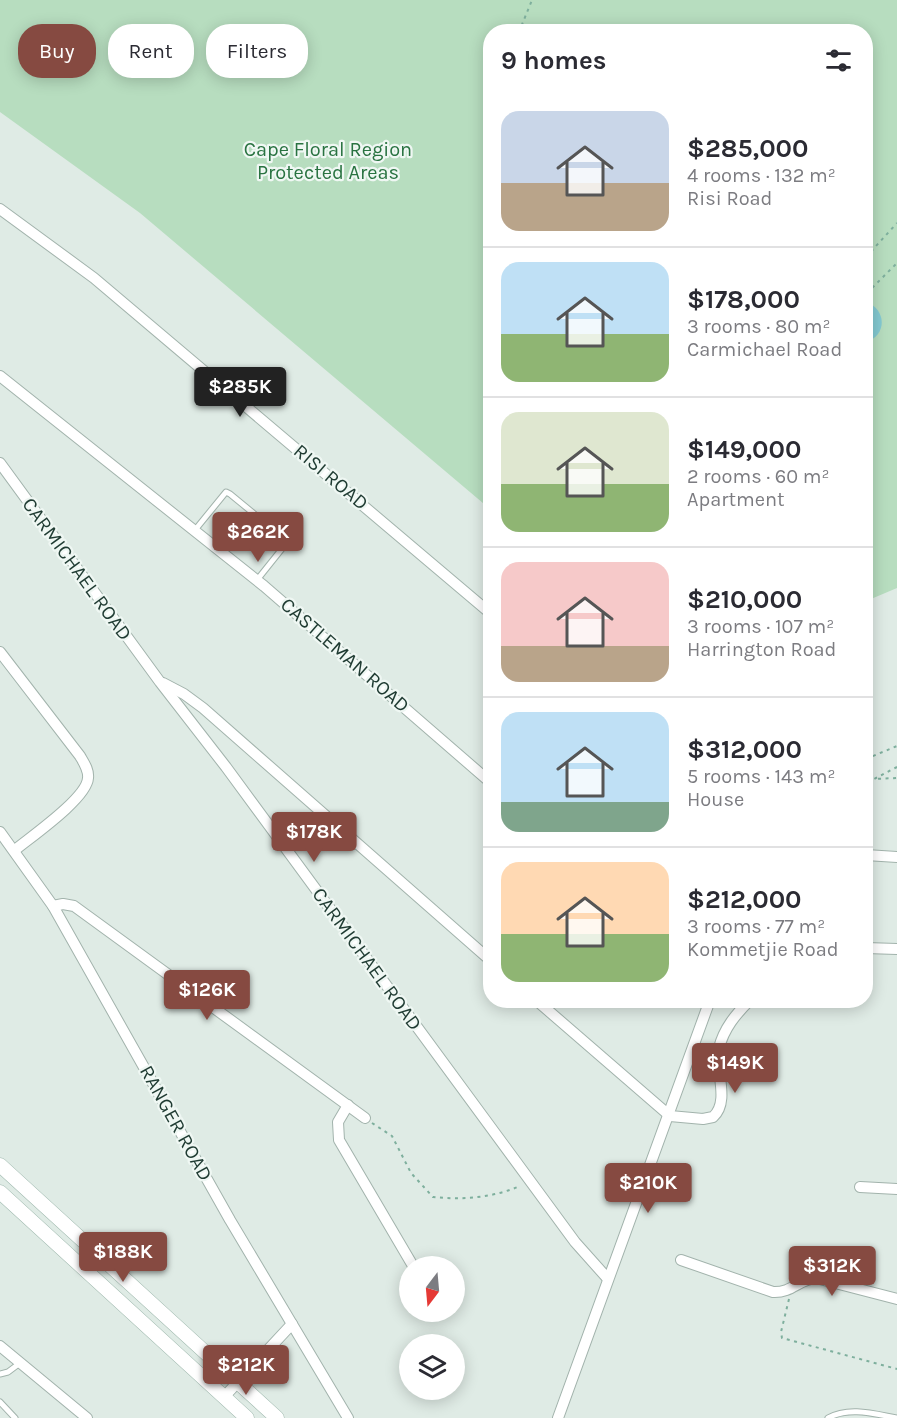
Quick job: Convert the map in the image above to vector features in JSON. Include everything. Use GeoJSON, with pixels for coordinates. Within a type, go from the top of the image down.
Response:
{"type":"FeatureCollection","features":[{"type":"Feature","properties":{"kind":"main road"},"geometry":{"type":"LineString","coordinates":[[0,1165],[277,1418]]}},
{"type":"Feature","properties":{"kind":"main road"},"geometry":{"type":"LineString","coordinates":[[0,1192],[247,1418]]}},
{"type":"Feature","properties":{"kind":"street","name":"RISI ROAD"},"geometry":{"type":"LineString","coordinates":[[0,208],[94,278],[483,607]]}},
{"type":"Feature","properties":{"kind":"street","name":"CASTLEMAN ROAD"},"geometry":{"type":"LineString","coordinates":[[0,376],[256,580],[357,664],[483,776]]}},
{"type":"Feature","properties":{"kind":"street","name":"CARMICHAEL ROAD"},"geometry":{"type":"LineString","coordinates":[[0,464],[160,682],[233,776],[575,1242],[608,1279]]}},
{"type":"Feature","properties":{"kind":"street"},"geometry":{"type":"LineString","coordinates":[[0,652],[80,756],[88,772],[88,781],[83,792],[65,810],[15,850]]}},
{"type":"Feature","properties":{"kind":"street"},"geometry":{"type":"LineString","coordinates":[[160,682],[174,688],[203,708],[483,954]]}},
{"type":"Feature","properties":{"kind":"street","name":"RANGER ROAD"},"geometry":{"type":"LineString","coordinates":[[0,832],[53,906],[230,1220],[348,1418]]}},
{"type":"Feature","properties":{"kind":"street"},"geometry":{"type":"LineString","coordinates":[[873,855],[897,857]]}},
{"type":"Feature","properties":{"kind":"street"},"geometry":{"type":"LineString","coordinates":[[53,906],[63,904],[74,906],[365,1118]]}},
{"type":"Feature","properties":{"kind":"street"},"geometry":{"type":"LineString","coordinates":[[873,948],[897,949]]}},
{"type":"Feature","properties":{"kind":"street"},"geometry":{"type":"LineString","coordinates":[[545,1008],[670,1116],[704,1119],[718,1113],[720,1101],[719,1047],[733,1018],[742,1008]]}},
{"type":"Feature","properties":{"kind":"street"},"geometry":{"type":"LineString","coordinates":[[558,1418],[670,1116],[707,1008]]}},
{"type":"Feature","properties":{"kind":"street"},"geometry":{"type":"LineString","coordinates":[[348,1106],[338,1122],[339,1140],[407,1256]]}},
{"type":"Feature","properties":{"kind":"street"},"geometry":{"type":"LineString","coordinates":[[860,1187],[897,1189]]}},
{"type":"Feature","properties":{"kind":"street"},"geometry":{"type":"LineString","coordinates":[[681,1260],[773,1292],[793,1289],[808,1279],[816,1278],[897,1299]]}},
{"type":"Feature","properties":{"kind":"street"},"geometry":{"type":"LineString","coordinates":[[224,1397],[292,1324]]}},
{"type":"Feature","properties":{"kind":"street"},"geometry":{"type":"LineString","coordinates":[[0,1347],[87,1418]]}},
{"type":"Feature","properties":{"kind":"lane"},"geometry":{"type":"LineString","coordinates":[[195,530],[226,492],[239,501],[286,540],[285,545],[256,580]]}},
{"type":"Feature","properties":{"kind":"lane"},"geometry":{"type":"LineString","coordinates":[[0,1374],[8,1372],[20,1363]]}},
{"type":"Feature","properties":{"kind":"lane"},"geometry":{"type":"LineString","coordinates":[[0,1402],[15,1418]]}},
{"type":"Feature","properties":{"kind":"lane"},"geometry":{"type":"LineString","coordinates":[[828,1418],[849,1411],[897,1418]]}},
{"type":"Feature","properties":{"kind":"path"},"geometry":{"type":"LineString","coordinates":[[522,24],[532,0]]}},
{"type":"Feature","properties":{"kind":"path"},"geometry":{"type":"LineString","coordinates":[[873,250],[897,223]]}},
{"type":"Feature","properties":{"kind":"path"},"geometry":{"type":"LineString","coordinates":[[873,285],[897,263]]}},
{"type":"Feature","properties":{"kind":"path"},"geometry":{"type":"LineString","coordinates":[[873,756],[897,746]]}},
{"type":"Feature","properties":{"kind":"path"},"geometry":{"type":"LineString","coordinates":[[897,767],[874,779],[897,778]]}},
{"type":"Feature","properties":{"kind":"path"},"geometry":{"type":"LineString","coordinates":[[365,1118],[392,1136],[411,1173],[433,1197],[452,1199],[487,1196],[531,1181]]}},
{"type":"Feature","properties":{"kind":"path"},"geometry":{"type":"LineString","coordinates":[[793,1289],[786,1307],[782,1338],[897,1369]]}},
{"type":"Feature","properties":{"kind":"green space","name":"Cape Floral Region Protected Areas"},"geometry":{"type":"Polygon","coordinates":[[[0,0],[897,0],[897,588],[873,598],[873,24],[483,24],[483,503],[140,213],[0,112],[0,0]]]}},
{"type":"Feature","properties":{"kind":"water"},"geometry":{"type":"Polygon","coordinates":[[[873,305],[881,316],[881,329],[873,339],[873,305]]]}}]}
